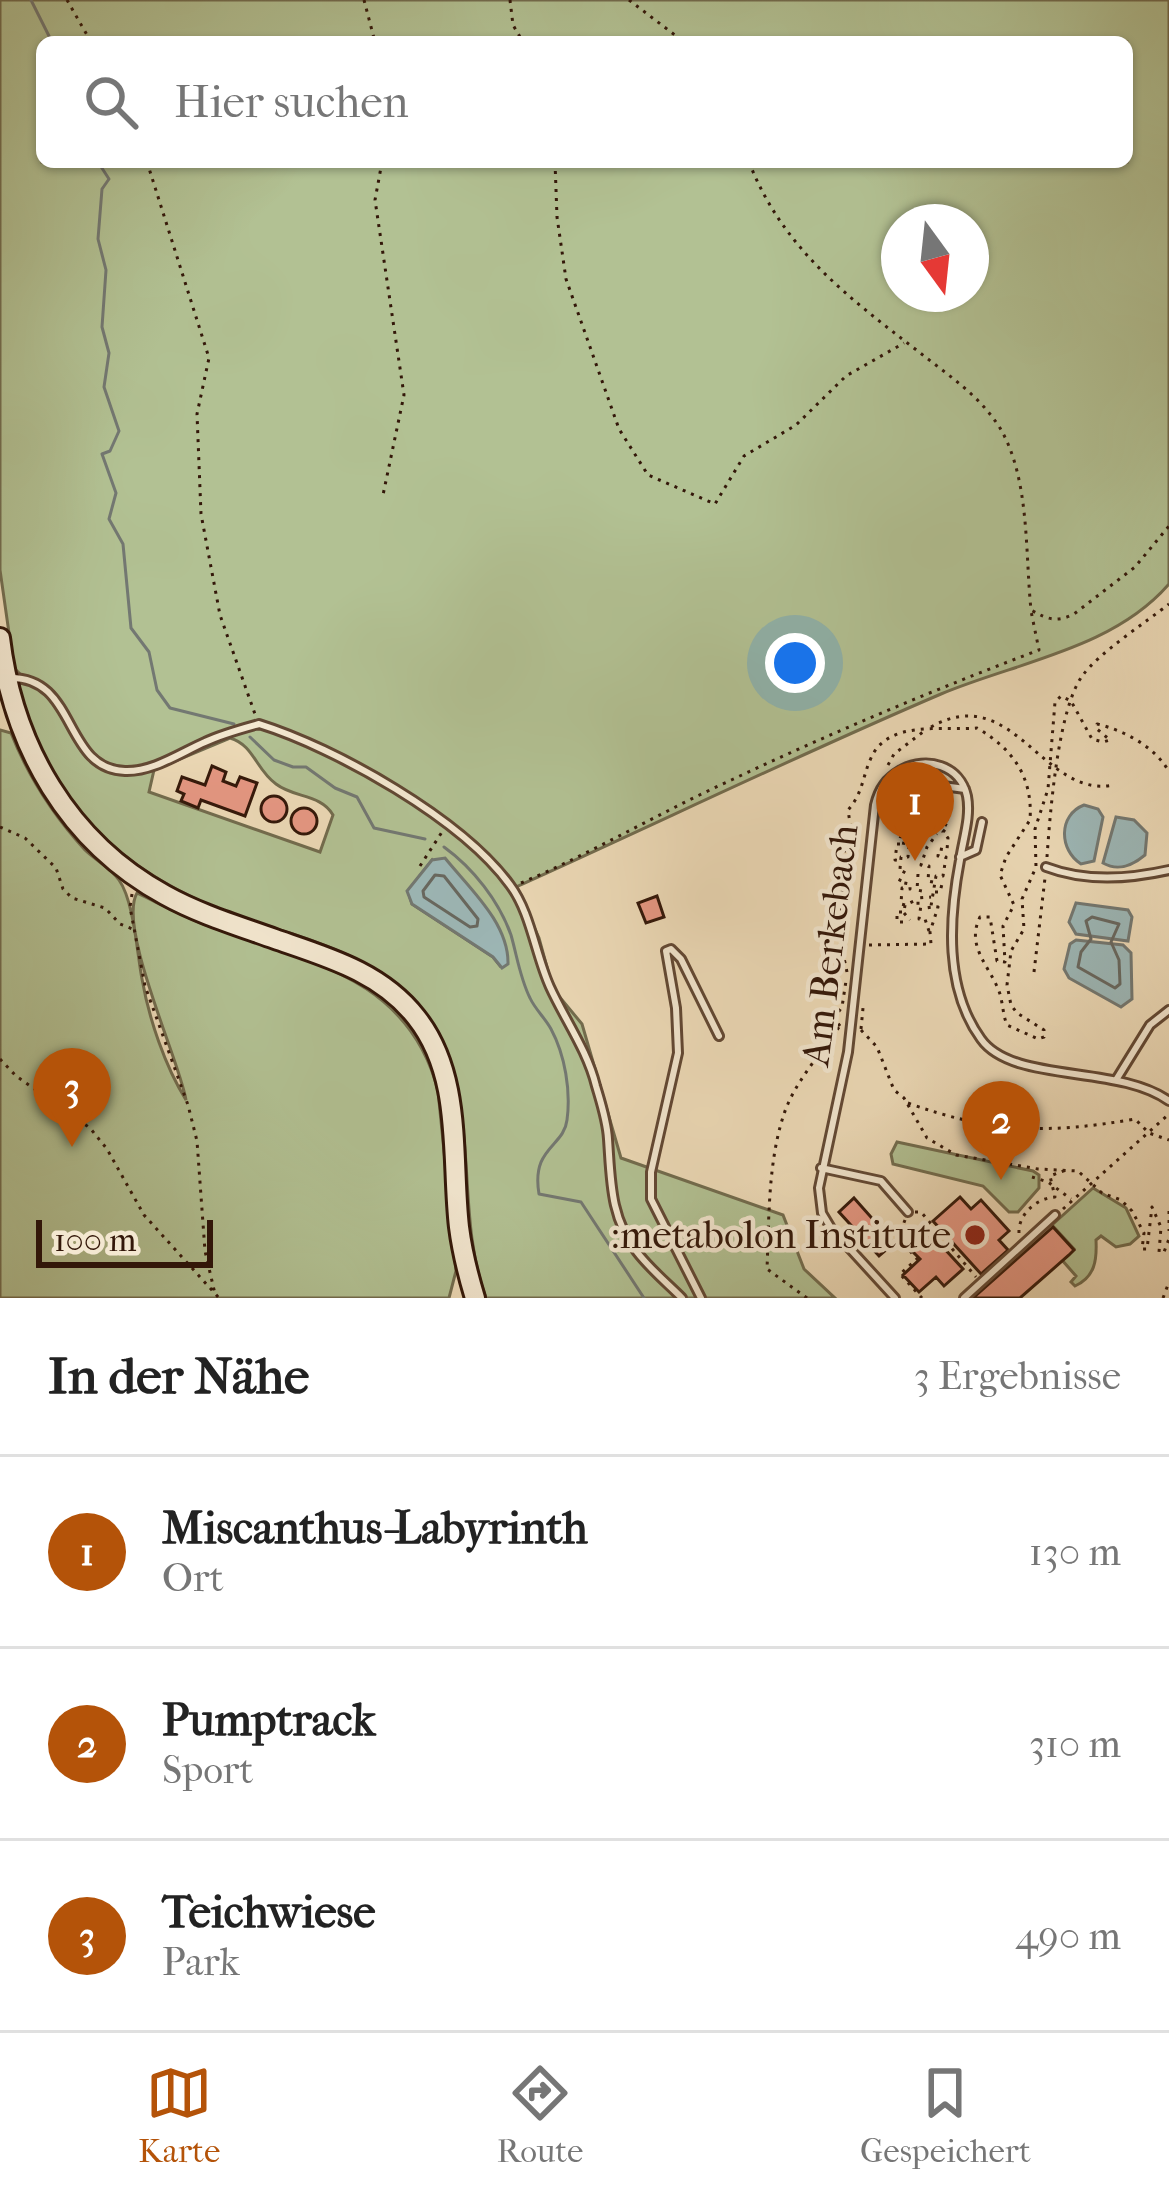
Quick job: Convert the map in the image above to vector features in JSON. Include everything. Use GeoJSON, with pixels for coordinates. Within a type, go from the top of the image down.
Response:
{"type":"FeatureCollection","features":[{"type":"Feature","properties":{"kind":"main road"},"geometry":{"type":"LineString","coordinates":[[0,638],[6,678],[24,736],[54,794],[79,827],[135,876],[200,910],[348,964],[388,989],[416,1016],[445,1073],[459,1228],[475,1298]]}},
{"type":"Feature","properties":{"kind":"lane"},"geometry":{"type":"LineString","coordinates":[[6,678],[26,677],[51,692],[92,760],[121,772],[146,769],[211,739],[259,724],[344,763],[448,823],[512,888],[537,959],[594,1078],[608,1134],[617,1216],[636,1251],[682,1298]]}},
{"type":"Feature","properties":{"kind":"lane","name":"Am Berkebach"},"geometry":{"type":"LineString","coordinates":[[895,1298],[822,1213],[821,1168],[851,1028],[877,796],[888,779],[916,764],[937,764],[952,771],[965,789]]}},
{"type":"Feature","properties":{"kind":"lane"},"geometry":{"type":"LineString","coordinates":[[888,779],[965,789],[968,814],[952,906],[955,968],[962,1000],[980,1038],[1006,1060],[1139,1085],[1169,1101]]}},
{"type":"Feature","properties":{"kind":"lane"},"geometry":{"type":"LineString","coordinates":[[929,803],[933,782]]}},
{"type":"Feature","properties":{"kind":"lane"},"geometry":{"type":"LineString","coordinates":[[960,857],[976,850],[982,822]]}},
{"type":"Feature","properties":{"kind":"lane"},"geometry":{"type":"LineString","coordinates":[[1046,867],[1063,874],[1118,878],[1169,870]]}},
{"type":"Feature","properties":{"kind":"lane"},"geometry":{"type":"LineString","coordinates":[[701,1298],[651,1199],[651,1172],[678,1053],[666,951],[671,949],[681,959],[719,1036]]}},
{"type":"Feature","properties":{"kind":"lane"},"geometry":{"type":"LineString","coordinates":[[1116,1080],[1150,1025],[1169,1010]]}},
{"type":"Feature","properties":{"kind":"lane"},"geometry":{"type":"LineString","coordinates":[[821,1168],[881,1181],[908,1212]]}},
{"type":"Feature","properties":{"kind":"lane"},"geometry":{"type":"LineString","coordinates":[[964,1298],[1055,1216]]}},
{"type":"Feature","properties":{"kind":"path"},"geometry":{"type":"LineString","coordinates":[[67,0],[88,36]]}},
{"type":"Feature","properties":{"kind":"path"},"geometry":{"type":"LineString","coordinates":[[364,0],[373,36]]}},
{"type":"Feature","properties":{"kind":"path"},"geometry":{"type":"LineString","coordinates":[[510,0],[519,36]]}},
{"type":"Feature","properties":{"kind":"path"},"geometry":{"type":"LineString","coordinates":[[629,0],[676,36]]}},
{"type":"Feature","properties":{"kind":"path"},"geometry":{"type":"LineString","coordinates":[[149,168],[209,358],[197,414],[201,514],[220,615],[259,724]]}},
{"type":"Feature","properties":{"kind":"path"},"geometry":{"type":"LineString","coordinates":[[381,168],[376,200],[404,395],[383,495]]}},
{"type":"Feature","properties":{"kind":"path"},"geometry":{"type":"LineString","coordinates":[[554,168],[566,279],[619,429],[648,476],[715,504],[744,456],[796,425],[846,376],[906,342]]}},
{"type":"Feature","properties":{"kind":"path"},"geometry":{"type":"LineString","coordinates":[[512,888],[723,783],[924,693],[1039,650],[1030,610],[1018,475],[1001,430],[975,396],[812,264],[779,221],[751,168]]}},
{"type":"Feature","properties":{"kind":"path"},"geometry":{"type":"LineString","coordinates":[[1030,610],[1048,620],[1074,614],[1135,567],[1169,526]]}},
{"type":"Feature","properties":{"kind":"path"},"geometry":{"type":"LineString","coordinates":[[1034,971],[1055,768],[1071,701],[1082,675],[1169,604]]}},
{"type":"Feature","properties":{"kind":"path"},"geometry":{"type":"LineString","coordinates":[[1169,772],[1157,754],[1114,729],[1097,724],[1097,730],[1110,740],[1092,739],[1071,701],[1061,696],[1054,702],[1048,789],[1035,829],[1036,867],[1022,898],[1024,929],[1011,951],[1007,985],[1011,1005],[1044,1030],[1044,1037],[1038,1039],[1007,1025],[974,936],[980,917],[990,917],[998,961],[1005,962],[1003,926],[1014,905],[1000,875],[1030,820],[1024,772],[1006,750],[976,728],[927,729],[897,736],[877,748],[862,794],[848,810],[853,836],[843,854],[850,873],[839,899],[845,924],[840,939],[847,963],[842,1006],[834,1018],[840,1026],[861,1030],[877,1047],[894,1090],[926,1138],[956,1155],[1078,1171],[1132,1211],[1144,1234],[1142,1249],[1150,1242],[1152,1207],[1160,1227],[1159,1252],[1164,1252],[1169,1239]]}},
{"type":"Feature","properties":{"kind":"path"},"geometry":{"type":"LineString","coordinates":[[888,779],[888,761],[927,729],[959,719],[994,721],[1082,785],[1113,785]]}},
{"type":"Feature","properties":{"kind":"path"},"geometry":{"type":"LineString","coordinates":[[885,807],[896,789],[914,788],[916,781]]}},
{"type":"Feature","properties":{"kind":"path"},"geometry":{"type":"LineString","coordinates":[[923,814],[929,803]]}},
{"type":"Feature","properties":{"kind":"path"},"geometry":{"type":"LineString","coordinates":[[922,832],[919,823],[898,822],[898,812],[904,808],[923,814],[946,812],[947,850],[940,849],[938,856]]}},
{"type":"Feature","properties":{"kind":"path"},"geometry":{"type":"LineString","coordinates":[[923,814],[936,826],[948,826]]}},
{"type":"Feature","properties":{"kind":"path"},"geometry":{"type":"LineString","coordinates":[[903,830],[904,822]]}},
{"type":"Feature","properties":{"kind":"path"},"geometry":{"type":"LineString","coordinates":[[420,866],[448,823]]}},
{"type":"Feature","properties":{"kind":"path"},"geometry":{"type":"LineString","coordinates":[[0,827],[25,838],[56,868],[63,889],[72,898],[105,908],[120,924],[135,930]]}},
{"type":"Feature","properties":{"kind":"path"},"geometry":{"type":"LineString","coordinates":[[902,844],[899,830],[913,831],[917,836],[914,849],[908,857],[901,857],[900,869],[905,870],[899,883],[918,885]]}},
{"type":"Feature","properties":{"kind":"path"},"geometry":{"type":"LineString","coordinates":[[922,862],[937,834]]}},
{"type":"Feature","properties":{"kind":"path"},"geometry":{"type":"LineString","coordinates":[[932,842],[948,844]]}},
{"type":"Feature","properties":{"kind":"path"},"geometry":{"type":"LineString","coordinates":[[901,861],[896,860],[897,844],[914,849]]}},
{"type":"Feature","properties":{"kind":"path"},"geometry":{"type":"LineString","coordinates":[[868,960],[870,944],[931,944],[936,876],[944,876],[946,857],[924,854]]}},
{"type":"Feature","properties":{"kind":"path"},"geometry":{"type":"LineString","coordinates":[[914,858],[929,866],[928,881],[938,883]]}},
{"type":"Feature","properties":{"kind":"path"},"geometry":{"type":"LineString","coordinates":[[918,874],[919,919],[925,919],[930,932]]}},
{"type":"Feature","properties":{"kind":"path"},"geometry":{"type":"LineString","coordinates":[[135,876],[130,907],[145,986],[197,1141],[205,1251],[217,1296]]}},
{"type":"Feature","properties":{"kind":"path"},"geometry":{"type":"LineString","coordinates":[[910,884],[910,889],[902,888],[901,904],[910,920]]}},
{"type":"Feature","properties":{"kind":"path"},"geometry":{"type":"LineString","coordinates":[[903,922],[897,922],[897,912],[911,899],[933,900]]}},
{"type":"Feature","properties":{"kind":"path"},"geometry":{"type":"LineString","coordinates":[[930,913],[928,905],[933,900]]}},
{"type":"Feature","properties":{"kind":"path"},"geometry":{"type":"LineString","coordinates":[[918,927],[925,925]]}},
{"type":"Feature","properties":{"kind":"path"},"geometry":{"type":"LineString","coordinates":[[861,1030],[865,993]]}},
{"type":"Feature","properties":{"kind":"path"},"geometry":{"type":"LineString","coordinates":[[807,1298],[767,1269],[770,1202],[783,1117],[840,1026]]}},
{"type":"Feature","properties":{"kind":"path"},"geometry":{"type":"LineString","coordinates":[[0,1059],[16,1076],[90,1128],[144,1215],[217,1296]]}},
{"type":"Feature","properties":{"kind":"path"},"geometry":{"type":"LineString","coordinates":[[906,1102],[951,1119],[1067,1131],[1135,1119],[1148,1133],[1169,1140]]}},
{"type":"Feature","properties":{"kind":"path"},"geometry":{"type":"LineString","coordinates":[[1055,1216],[1168,1115]]}},
{"type":"Feature","properties":{"kind":"path"},"geometry":{"type":"LineString","coordinates":[[1019,1248],[1018,1225],[1037,1202],[1055,1197],[1050,1175],[1068,1169]]}},
{"type":"Feature","properties":{"kind":"path"},"geometry":{"type":"LineString","coordinates":[[1031,1177],[1048,1182],[1072,1201]]}},
{"type":"Feature","properties":{"kind":"path"},"geometry":{"type":"LineString","coordinates":[[1169,1211],[1169,1231]]}},
{"type":"Feature","properties":{"kind":"path"},"geometry":{"type":"LineString","coordinates":[[922,1298],[900,1274],[917,1259],[898,1238],[908,1212],[921,1212],[982,1283]]}},
{"type":"Feature","properties":{"kind":"path"},"geometry":{"type":"LineString","coordinates":[[909,1250],[932,1228]]}},
{"type":"Feature","properties":{"kind":"path"},"geometry":{"type":"LineString","coordinates":[[1162,1298],[1169,1282]]}},
{"type":"Feature","properties":{"kind":"green space"},"geometry":{"type":"Polygon","coordinates":[[[0,0],[1169,0],[1169,584],[1146,606],[1092,639],[941,694],[516,887],[539,938],[553,989],[582,1024],[621,1158],[783,1215],[804,1269],[835,1298],[486,1298],[476,1263],[455,1081],[426,1016],[408,995],[365,963],[206,904],[148,872],[97,832],[57,781],[41,751],[24,713],[20,674],[14,668],[0,570],[0,0]],[[230,738],[154,770],[149,792],[320,852],[333,815],[328,808],[276,784],[230,738]],[[432,860],[408,891],[412,904],[501,967],[432,860]]]}},
{"type":"Feature","properties":{"kind":"green space"},"geometry":{"type":"Polygon","coordinates":[[[0,730],[11,733],[33,780],[62,823],[116,876],[135,933],[137,893],[348,978],[403,1021],[424,1052],[438,1091],[456,1271],[449,1298],[0,1298],[0,730]],[[135,935],[153,1026],[186,1100],[181,1082],[135,935]]]}},
{"type":"Feature","properties":{"kind":"green space"},"geometry":{"type":"Polygon","coordinates":[[[897,1142],[1033,1171],[1039,1175],[1039,1188],[1018,1212],[1009,1212],[983,1186],[893,1164],[891,1154],[897,1142]]]}},
{"type":"Feature","properties":{"kind":"green space"},"geometry":{"type":"Polygon","coordinates":[[[1093,1188],[1126,1208],[1139,1236],[1116,1247],[1101,1236],[1096,1240],[1091,1273],[1075,1286],[1071,1282],[1076,1276],[1062,1260],[1074,1249],[1052,1225],[1093,1188]]]}},
{"type":"Feature","properties":{"kind":"water"},"geometry":{"type":"Polygon","coordinates":[[[1084,805],[1098,809],[1103,817],[1094,861],[1081,864],[1069,850],[1064,833],[1069,816],[1084,805]]]}},
{"type":"Feature","properties":{"kind":"water"},"geometry":{"type":"Polygon","coordinates":[[[1116,817],[1134,820],[1147,833],[1145,855],[1120,867],[1103,863],[1116,817]]]}},
{"type":"Feature","properties":{"kind":"water"},"geometry":{"type":"Polygon","coordinates":[[[445,858],[495,920],[507,949],[508,964],[502,968],[493,957],[412,904],[407,891],[432,860],[445,858]]]}},
{"type":"Feature","properties":{"kind":"water"},"geometry":{"type":"Polygon","coordinates":[[[1076,903],[1128,910],[1132,917],[1128,941],[1076,934],[1069,922],[1076,903]]]}},
{"type":"Feature","properties":{"kind":"water"},"geometry":{"type":"Polygon","coordinates":[[[1076,940],[1123,945],[1131,953],[1132,999],[1121,1007],[1069,978],[1064,969],[1070,944],[1076,940]]]}},
{"type":"Feature","properties":{"kind":"building"},"geometry":{"type":"Polygon","coordinates":[[[212,766],[226,772],[223,781],[236,786],[240,777],[257,783],[245,816],[201,800],[198,808],[181,801],[184,794],[177,791],[182,777],[205,785],[212,766]]]}},
{"type":"Feature","properties":{"kind":"building"},"geometry":{"type":"Polygon","coordinates":[[[274,796],[287,809],[274,822],[261,809],[274,796]]]}},
{"type":"Feature","properties":{"kind":"building"},"geometry":{"type":"Polygon","coordinates":[[[304,808],[317,821],[304,834],[291,821],[304,808]]]}},
{"type":"Feature","properties":{"kind":"building"},"geometry":{"type":"Polygon","coordinates":[[[657,896],[664,917],[646,923],[638,903],[657,896]]]}},
{"type":"Feature","properties":{"kind":"building","name":":metabolon Institute"},"geometry":{"type":"Polygon","coordinates":[[[960,1197],[971,1209],[981,1200],[1009,1231],[999,1240],[1008,1250],[981,1274],[933,1221],[960,1197]]]}},
{"type":"Feature","properties":{"kind":"building"},"geometry":{"type":"Polygon","coordinates":[[[854,1198],[894,1243],[879,1256],[839,1212],[854,1198]]]}},
{"type":"Feature","properties":{"kind":"building"},"geometry":{"type":"Polygon","coordinates":[[[1053,1227],[1074,1250],[1069,1255],[1020,1298],[973,1298],[1053,1227]]]}},
{"type":"Feature","properties":{"kind":"building"},"geometry":{"type":"Polygon","coordinates":[[[930,1233],[963,1269],[944,1286],[936,1277],[919,1292],[903,1275],[920,1259],[911,1250],[930,1233]]]}},
{"type":"Feature","properties":{"kind":"waterway"},"geometry":{"type":"LineString","coordinates":[[31,0],[49,36]]}},
{"type":"Feature","properties":{"kind":"waterway"},"geometry":{"type":"LineString","coordinates":[[102,168],[109,179],[102,189],[98,239],[106,270],[102,327],[109,353],[104,387],[119,431],[110,451],[102,454],[116,493],[109,519],[123,544],[131,628],[149,652],[157,690],[170,708],[234,724]]}},
{"type":"Feature","properties":{"kind":"waterway"},"geometry":{"type":"LineString","coordinates":[[250,737],[274,760],[306,767],[357,797],[374,828],[425,839]]}},
{"type":"Feature","properties":{"kind":"waterway"},"geometry":{"type":"LineString","coordinates":[[444,847],[475,875],[500,910],[527,990],[551,1029],[563,1062],[567,1120],[540,1166],[539,1194],[581,1202],[644,1298]]}},
{"type":"Feature","properties":{"kind":"place","name":"Miscanthus-Labyrinth"},"geometry":{"type":"Point","coordinates":[915,861]}},
{"type":"Feature","properties":{"kind":"place","name":"Teichwiese"},"geometry":{"type":"Point","coordinates":[72,1147]}},
{"type":"Feature","properties":{"kind":"place","name":"Pumptrack"},"geometry":{"type":"Point","coordinates":[1001,1180]}},
{"type":"Feature","properties":{"kind":"place","name":":metabolon Institute"},"geometry":{"type":"Point","coordinates":[975,1235]}}]}
